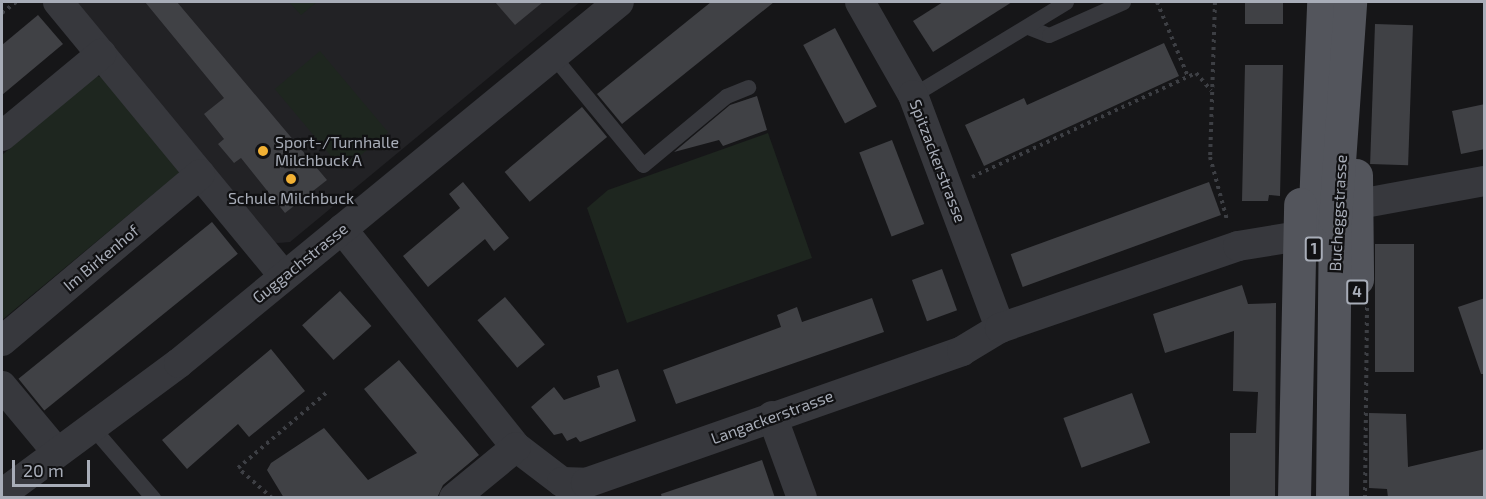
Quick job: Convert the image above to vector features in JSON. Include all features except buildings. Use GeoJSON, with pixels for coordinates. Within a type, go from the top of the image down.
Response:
{"type":"FeatureCollection","features":[{"type":"Feature","properties":{"kind":"main road"},"geometry":{"type":"LineString","coordinates":[[1294,498],[1307,2]]}},
{"type":"Feature","properties":{"kind":"main road","name":"Bucheggstrasse"},"geometry":{"type":"LineString","coordinates":[[1311,498],[1323,2]]}},
{"type":"Feature","properties":{"kind":"main road","name":"Bucheggstrasse"},"geometry":{"type":"LineString","coordinates":[[1332,498],[1335,219],[1348,86],[1350,2]]}},
{"type":"Feature","properties":{"kind":"main road","name":"4"},"geometry":{"type":"LineString","coordinates":[[1348,86],[1359,204],[1353,498]]}},
{"type":"Feature","properties":{"kind":"street"},"geometry":{"type":"LineString","coordinates":[[58,2],[284,276]]}},
{"type":"Feature","properties":{"kind":"street","name":"Guggachstrasse"},"geometry":{"type":"LineString","coordinates":[[2,494],[284,276],[617,2]]}},
{"type":"Feature","properties":{"kind":"street","name":"Spitzackerstrasse"},"geometry":{"type":"LineString","coordinates":[[861,2],[913,95],[1000,328]]}},
{"type":"Feature","properties":{"kind":"street"},"geometry":{"type":"LineString","coordinates":[[2,136],[101,54]]}},
{"type":"Feature","properties":{"kind":"street","name":"Im Birkenhof"},"geometry":{"type":"LineString","coordinates":[[2,341],[200,174]]}},
{"type":"Feature","properties":{"kind":"street"},"geometry":{"type":"LineString","coordinates":[[1359,204],[1485,181]]}},
{"type":"Feature","properties":{"kind":"street","name":"Langackerstrasse"},"geometry":{"type":"LineString","coordinates":[[342,229],[516,447],[562,482],[586,483],[962,351],[1000,328],[1238,246],[1300,236]]}},
{"type":"Feature","properties":{"kind":"street"},"geometry":{"type":"LineString","coordinates":[[2,386],[57,453]]}},
{"type":"Feature","properties":{"kind":"street"},"geometry":{"type":"LineString","coordinates":[[772,416],[802,498]]}},
{"type":"Feature","properties":{"kind":"street"},"geometry":{"type":"LineString","coordinates":[[454,498],[516,447]]}},
{"type":"Feature","properties":{"kind":"lane"},"geometry":{"type":"LineString","coordinates":[[913,95],[1066,2]]}},
{"type":"Feature","properties":{"kind":"lane"},"geometry":{"type":"LineString","coordinates":[[1028,27],[1049,35],[1123,2]]}},
{"type":"Feature","properties":{"kind":"lane"},"geometry":{"type":"LineString","coordinates":[[553,56],[643,165],[726,96],[748,87]]}},
{"type":"Feature","properties":{"kind":"lane"},"geometry":{"type":"LineString","coordinates":[[92,426],[153,498]]}},
{"type":"Feature","properties":{"kind":"path"},"geometry":{"type":"LineString","coordinates":[[2,13],[16,2]]}},
{"type":"Feature","properties":{"kind":"path"},"geometry":{"type":"LineString","coordinates":[[1157,2],[1188,77]]}},
{"type":"Feature","properties":{"kind":"path"},"geometry":{"type":"LineString","coordinates":[[1215,2],[1211,90],[1211,168],[1230,230]]}},
{"type":"Feature","properties":{"kind":"path"},"geometry":{"type":"LineString","coordinates":[[962,182],[1196,73],[1211,90]]}},
{"type":"Feature","properties":{"kind":"path"},"geometry":{"type":"LineString","coordinates":[[1365,498],[1367,301]]}},
{"type":"Feature","properties":{"kind":"path"},"geometry":{"type":"LineString","coordinates":[[272,498],[238,468],[327,393]]}},
{"type":"Feature","properties":{"kind":"shaded area","name":"Schule Milchbuck"},"geometry":{"type":"Polygon","coordinates":[[[71,2],[580,2],[290,242],[278,243],[271,242],[71,2]]]}},
{"type":"Feature","properties":{"kind":"shaded area"},"geometry":{"type":"Polygon","coordinates":[[[289,2],[317,2],[301,15],[289,2]]]}},
{"type":"Feature","properties":{"kind":"shaded area"},"geometry":{"type":"Polygon","coordinates":[[[320,51],[388,132],[343,170],[275,89],[320,51]]]}},
{"type":"Feature","properties":{"kind":"shaded area"},"geometry":{"type":"Polygon","coordinates":[[[96,76],[109,78],[178,161],[179,173],[2,320],[2,155],[96,76]]]}},
{"type":"Feature","properties":{"kind":"shaded area"},"geometry":{"type":"Polygon","coordinates":[[[768,133],[812,258],[627,323],[587,208],[608,190],[768,133]]]}},
{"type":"Feature","properties":{"kind":"place","name":"Sport-/Turnhalle Milchbuck A"},"geometry":{"type":"Point","coordinates":[263,151]}},
{"type":"Feature","properties":{"kind":"place","name":"Schule Milchbuck"},"geometry":{"type":"Point","coordinates":[291,179]}}]}
